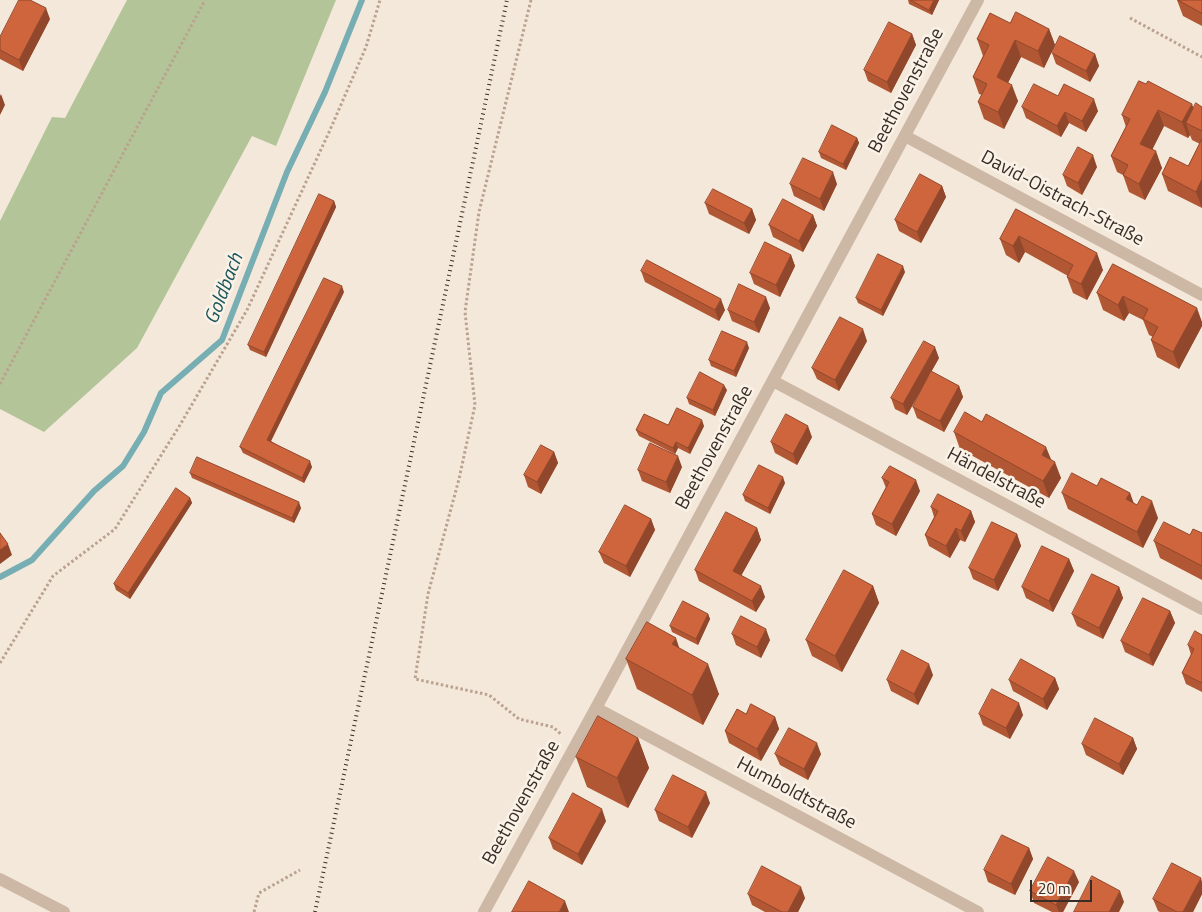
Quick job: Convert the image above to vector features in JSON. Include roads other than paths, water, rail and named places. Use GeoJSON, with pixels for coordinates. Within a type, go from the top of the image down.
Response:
{"type":"FeatureCollection","features":[{"type":"Feature","properties":{"kind":"street","name":"Beethovenstraße"},"geometry":{"type":"LineString","coordinates":[[484,912],[978,0]]}},
{"type":"Feature","properties":{"kind":"street","name":"David-Oistrach-Straße"},"geometry":{"type":"LineString","coordinates":[[904,136],[1202,295]]}},
{"type":"Feature","properties":{"kind":"street","name":"Händelstraße"},"geometry":{"type":"LineString","coordinates":[[773,381],[1202,610]]}},
{"type":"Feature","properties":{"kind":"street","name":"Humboldtstraße"},"geometry":{"type":"LineString","coordinates":[[596,708],[978,912]]}},
{"type":"Feature","properties":{"kind":"street"},"geometry":{"type":"LineString","coordinates":[[0,879],[64,912]]}},
{"type":"Feature","properties":{"kind":"waterway","name":"Goldbach"},"geometry":{"type":"LineString","coordinates":[[0,577],[32,560],[94,491],[123,466],[144,432],[161,393],[222,340],[287,172],[325,92],[362,0]]}},
{"type":"Feature","properties":{"kind":"railway"},"geometry":{"type":"LineString","coordinates":[[315,912],[507,0]]}}]}
